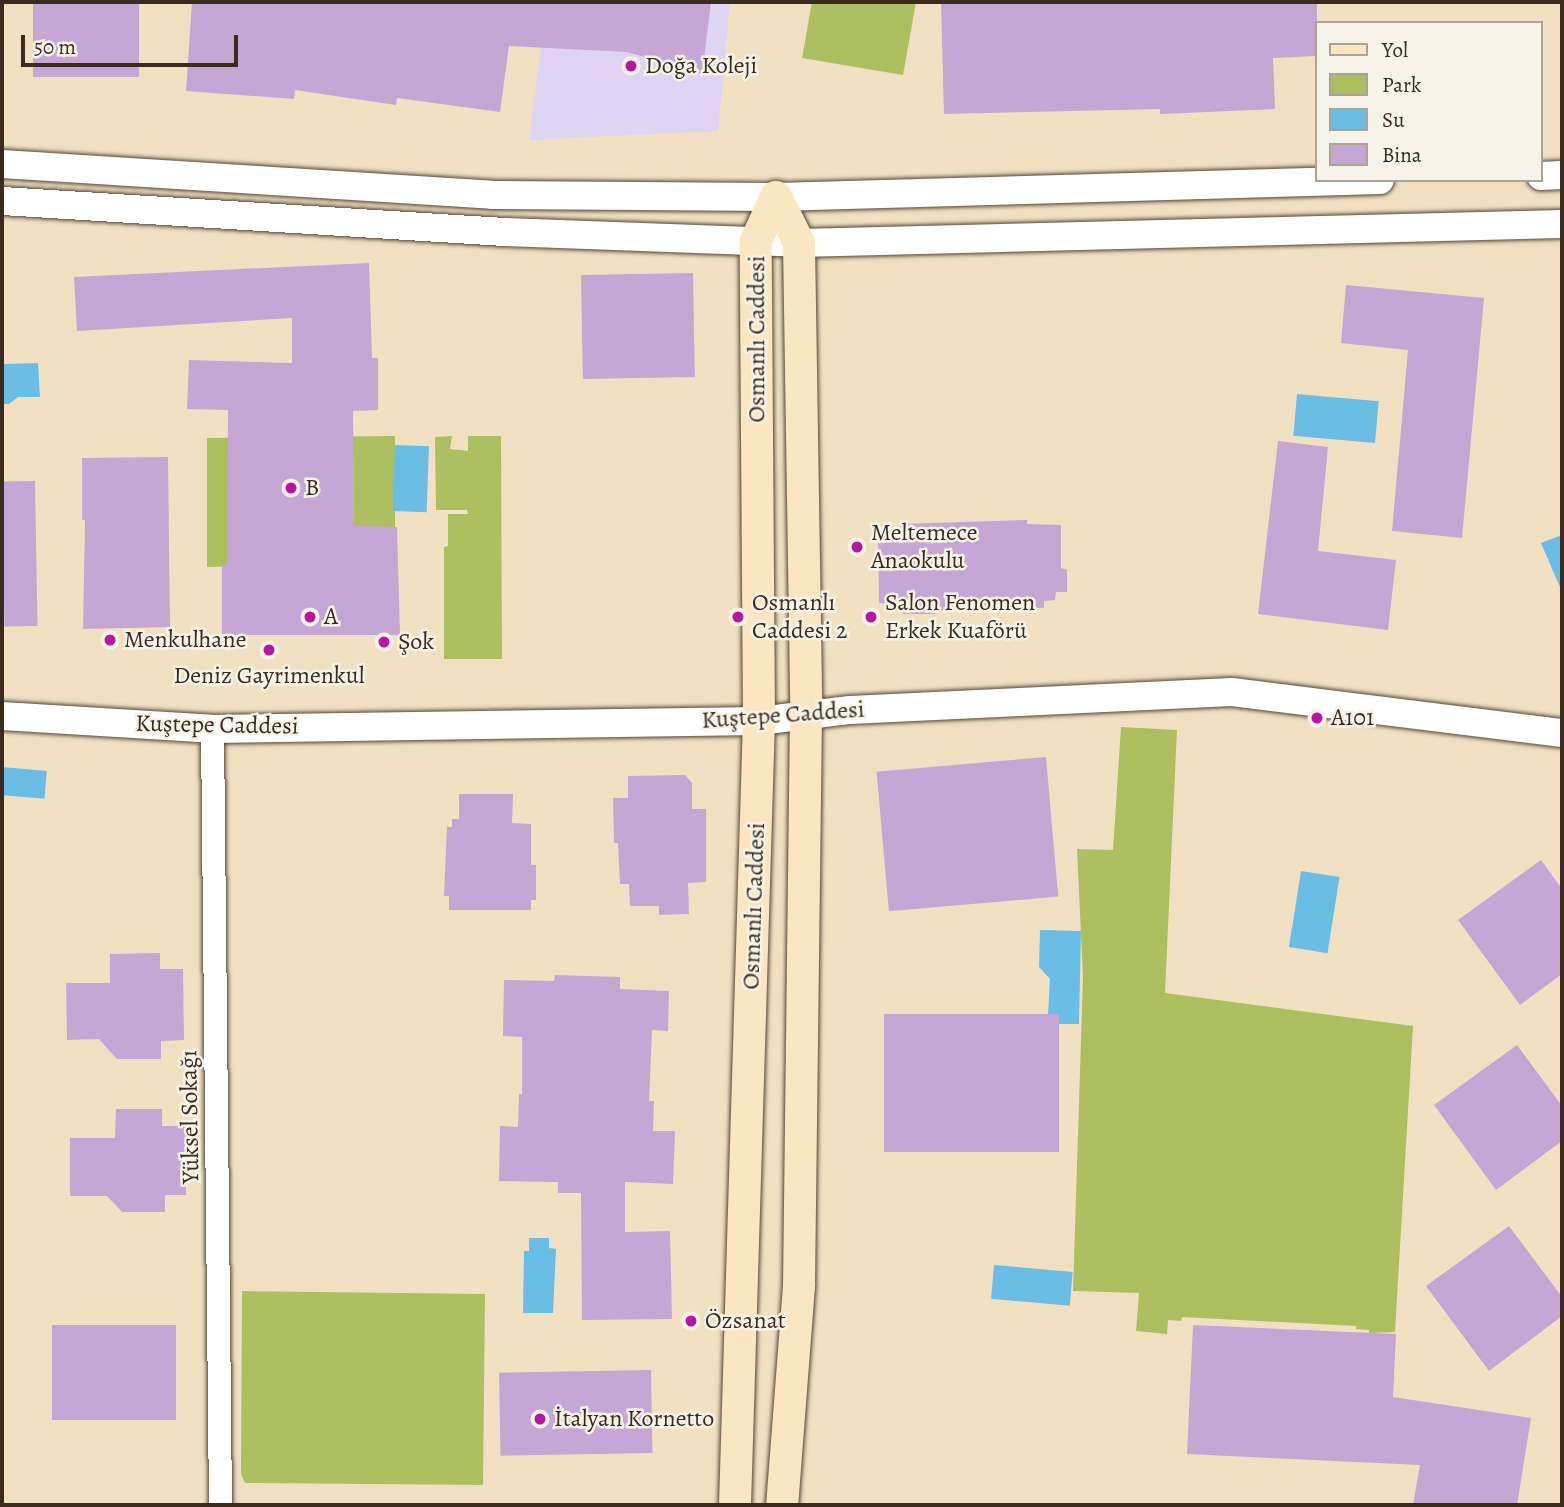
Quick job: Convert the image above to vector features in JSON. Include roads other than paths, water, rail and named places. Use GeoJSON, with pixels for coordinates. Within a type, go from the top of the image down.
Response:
{"type":"FeatureCollection","features":[{"type":"Feature","properties":{"kind":"main road","name":"Osmanlı Caddesi"},"geometry":{"type":"LineString","coordinates":[[736,1505],[760,722],[757,242],[776,197]]}},
{"type":"Feature","properties":{"kind":"main road","name":"Osmanlı Caddesi"},"geometry":{"type":"LineString","coordinates":[[776,197],[799,243],[806,714],[799,1286],[782,1505]]}},
{"type":"Feature","properties":{"kind":"street"},"geometry":{"type":"LineString","coordinates":[[2,164],[492,195],[776,197],[1316,182]]}},
{"type":"Feature","properties":{"kind":"street"},"geometry":{"type":"LineString","coordinates":[[1543,176],[1562,175]]}},
{"type":"Feature","properties":{"kind":"street"},"geometry":{"type":"LineString","coordinates":[[2,201],[505,232],[799,243],[1562,224]]}},
{"type":"Feature","properties":{"kind":"street","name":"Kuştepe Caddesi"},"geometry":{"type":"LineString","coordinates":[[2,716],[212,729],[760,722],[806,714],[1232,692],[1562,733]]}},
{"type":"Feature","properties":{"kind":"street","name":"Yüksel Sokağı"},"geometry":{"type":"LineString","coordinates":[[212,729],[220,1505]]}},
{"type":"Feature","properties":{"kind":"water"},"geometry":{"type":"Polygon","coordinates":[[[38,363],[40,397],[18,397],[9,404],[2,404],[2,364],[38,363]]]}},
{"type":"Feature","properties":{"kind":"water"},"geometry":{"type":"Polygon","coordinates":[[[1297,394],[1379,401],[1375,443],[1293,436],[1297,394]]]}},
{"type":"Feature","properties":{"kind":"water"},"geometry":{"type":"Polygon","coordinates":[[[395,445],[429,446],[427,512],[393,511],[395,445]]]}},
{"type":"Feature","properties":{"kind":"water"},"geometry":{"type":"Polygon","coordinates":[[[1562,535],[1562,592],[1541,543],[1562,535]]]}},
{"type":"Feature","properties":{"kind":"water"},"geometry":{"type":"Polygon","coordinates":[[[2,767],[47,771],[44,799],[2,795],[2,767]]]}},
{"type":"Feature","properties":{"kind":"water"},"geometry":{"type":"Polygon","coordinates":[[[1301,871],[1340,877],[1327,953],[1289,947],[1301,871]]]}},
{"type":"Feature","properties":{"kind":"water"},"geometry":{"type":"Polygon","coordinates":[[[1040,930],[1081,931],[1079,1024],[1059,1024],[1059,1015],[1048,1014],[1050,979],[1039,967],[1040,930]]]}},
{"type":"Feature","properties":{"kind":"water"},"geometry":{"type":"Polygon","coordinates":[[[529,1238],[549,1238],[549,1248],[556,1249],[553,1313],[523,1313],[524,1251],[529,1251],[529,1238]]]}},
{"type":"Feature","properties":{"kind":"water"},"geometry":{"type":"Polygon","coordinates":[[[994,1265],[1073,1272],[1070,1306],[991,1299],[994,1265]]]}},
{"type":"Feature","properties":{"kind":"place","name":"Doğa Koleji"},"geometry":{"type":"Point","coordinates":[631,66]}},
{"type":"Feature","properties":{"kind":"place","name":"B"},"geometry":{"type":"Point","coordinates":[291,488]}},
{"type":"Feature","properties":{"kind":"place","name":"Meltemece Anaokulu"},"geometry":{"type":"Point","coordinates":[857,547]}},
{"type":"Feature","properties":{"kind":"place","name":"A"},"geometry":{"type":"Point","coordinates":[310,617]}},
{"type":"Feature","properties":{"kind":"place","name":"Osmanlı Caddesi 2"},"geometry":{"type":"Point","coordinates":[738,617]}},
{"type":"Feature","properties":{"kind":"place","name":"Salon Fenomen Erkek Kuaförü"},"geometry":{"type":"Point","coordinates":[871,617]}},
{"type":"Feature","properties":{"kind":"place","name":"Menkulhane"},"geometry":{"type":"Point","coordinates":[110,640]}},
{"type":"Feature","properties":{"kind":"place","name":"Şok"},"geometry":{"type":"Point","coordinates":[384,642]}},
{"type":"Feature","properties":{"kind":"place","name":"Deniz Gayrimenkul"},"geometry":{"type":"Point","coordinates":[269,650]}},
{"type":"Feature","properties":{"kind":"place","name":"A101"},"geometry":{"type":"Point","coordinates":[1317,718]}},
{"type":"Feature","properties":{"kind":"place","name":"Özsanat"},"geometry":{"type":"Point","coordinates":[691,1321]}},
{"type":"Feature","properties":{"kind":"place","name":"İtalyan Kornetto"},"geometry":{"type":"Point","coordinates":[540,1419]}}]}
